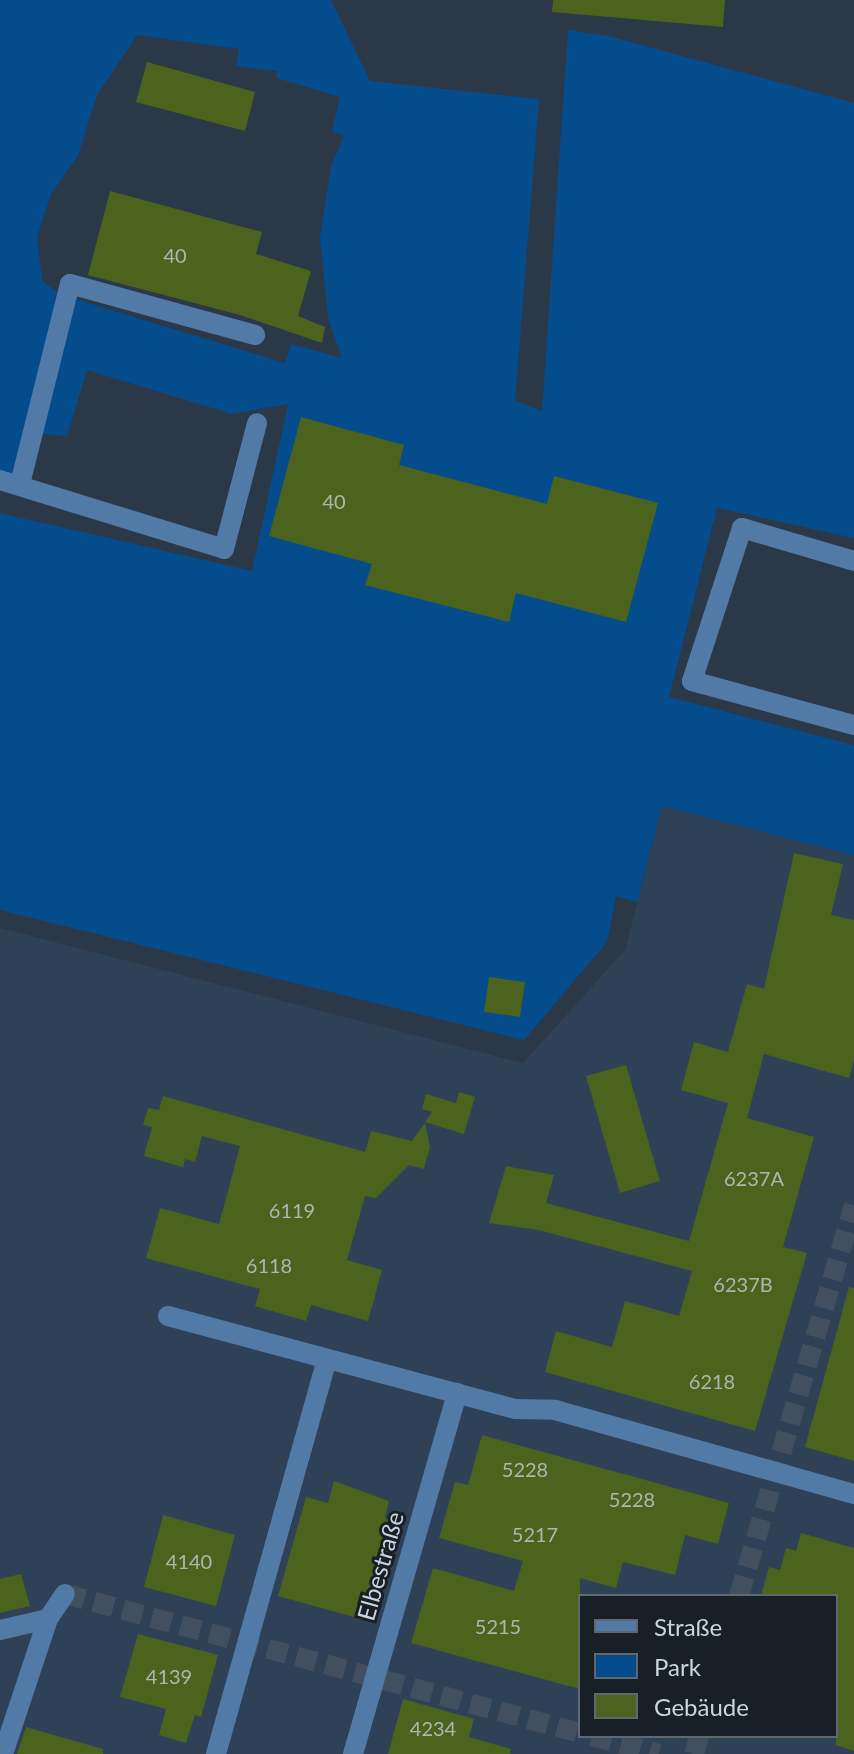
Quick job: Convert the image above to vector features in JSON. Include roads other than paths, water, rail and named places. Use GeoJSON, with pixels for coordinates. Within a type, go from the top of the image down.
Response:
{"type":"FeatureCollection","features":[{"type":"Feature","properties":{"kind":"lane"},"geometry":{"type":"LineString","coordinates":[[255,335],[70,284],[10,482],[224,549],[257,423]]}},
{"type":"Feature","properties":{"kind":"lane"},"geometry":{"type":"LineString","coordinates":[[854,561],[742,528],[692,681],[854,725]]}},
{"type":"Feature","properties":{"kind":"lane"},"geometry":{"type":"LineString","coordinates":[[168,1316],[516,1409],[555,1410],[854,1494]]}},
{"type":"Feature","properties":{"kind":"lane"},"geometry":{"type":"LineString","coordinates":[[216,1754],[327,1359]]}},
{"type":"Feature","properties":{"kind":"lane","name":"Elbestraße"},"geometry":{"type":"LineString","coordinates":[[353,1754],[457,1393]]}},
{"type":"Feature","properties":{"kind":"lane"},"geometry":{"type":"LineString","coordinates":[[3,1754],[48,1619],[65,1594]]}},
{"type":"Feature","properties":{"kind":"lane"},"geometry":{"type":"LineString","coordinates":[[0,1630],[48,1619]]}},
{"type":"Feature","properties":{"kind":"tunnel"},"geometry":{"type":"LineString","coordinates":[[740,1594],[854,1206]]}},
{"type":"Feature","properties":{"kind":"tunnel"},"geometry":{"type":"LineString","coordinates":[[65,1594],[578,1732]]}},
{"type":"Feature","properties":{"kind":"tunnel"},"geometry":{"type":"LineString","coordinates":[[599,1738],[659,1754]]}},
{"type":"Feature","properties":{"kind":"tunnel"},"geometry":{"type":"LineString","coordinates":[[694,1754],[698,1738]]}}]}
